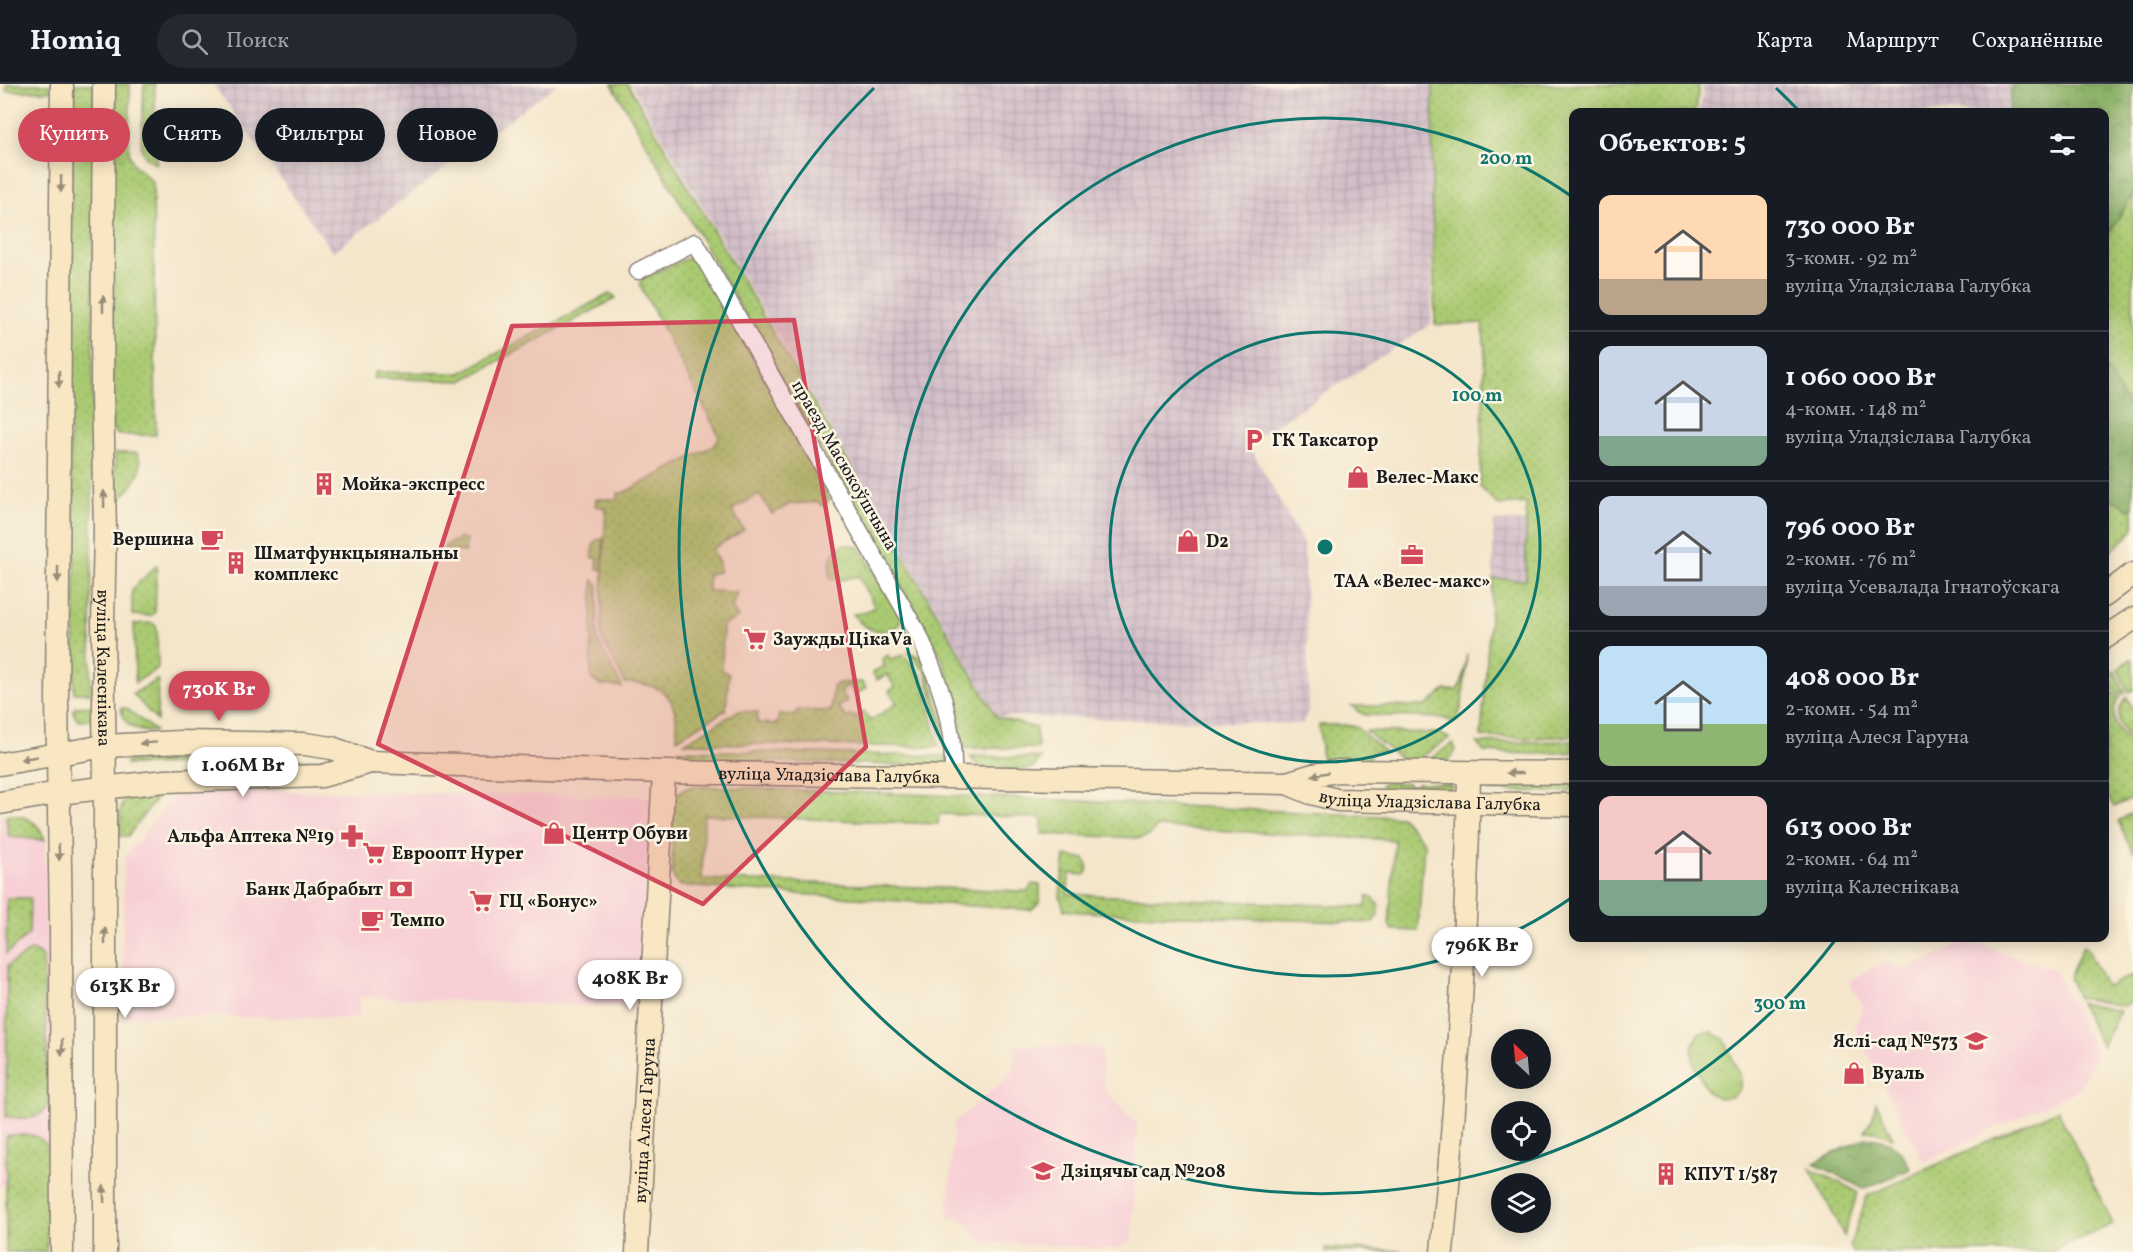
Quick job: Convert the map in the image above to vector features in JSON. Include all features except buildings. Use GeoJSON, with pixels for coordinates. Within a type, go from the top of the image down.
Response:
{"type":"FeatureCollection","features":[{"type":"Feature","properties":{"kind":"main road"},"geometry":{"type":"LineString","coordinates":[[62,84],[58,753],[62,1252]]}},
{"type":"Feature","properties":{"kind":"main road","name":"вуліца Калеснікава"},"geometry":{"type":"LineString","coordinates":[[104,84],[102,393],[105,531],[103,622],[105,1252]]}},
{"type":"Feature","properties":{"kind":"main road"},"geometry":{"type":"LineString","coordinates":[[2109,593],[2133,574]]}},
{"type":"Feature","properties":{"kind":"main road"},"geometry":{"type":"LineString","coordinates":[[2109,594],[2123,588],[2133,589]]}},
{"type":"Feature","properties":{"kind":"main road"},"geometry":{"type":"LineString","coordinates":[[2109,635],[2131,622]]}},
{"type":"Feature","properties":{"kind":"main road","name":"вуліца Уладзіслава Галубка"},"geometry":{"type":"LineString","coordinates":[[0,764],[105,746],[163,742],[273,742],[332,748],[371,762],[664,772],[1287,783],[1312,775],[1339,771],[1569,772]]}},
{"type":"Feature","properties":{"kind":"main road","name":"вуліца Уладзіслава Галубка"},"geometry":{"type":"LineString","coordinates":[[0,803],[105,787],[211,778],[322,777],[371,762]]}},
{"type":"Feature","properties":{"kind":"main road","name":"вуліца Алеся Гаруна"},"geometry":{"type":"LineString","coordinates":[[637,1252],[664,772]]}},
{"type":"Feature","properties":{"kind":"main road"},"geometry":{"type":"LineString","coordinates":[[1442,1252],[1452,1139],[1464,942],[1469,773]]}},
{"type":"Feature","properties":{"kind":"main road","name":"вуліца Уладзіслава Галубка"},"geometry":{"type":"LineString","coordinates":[[1287,783],[1337,800],[1569,805]]}},
{"type":"Feature","properties":{"kind":"street","name":"праезд Масюкоўшчына"},"geometry":{"type":"LineString","coordinates":[[638,272],[695,242],[919,635],[936,674],[947,709],[954,751],[953,778]]}},
{"type":"Feature","properties":{"kind":"highlighted area"},"geometry":{"type":"Polygon","coordinates":[[[794,320],[866,747],[703,904],[378,744],[512,326],[794,320]]]}},
{"type":"Feature","properties":{"kind":"shaded area"},"geometry":{"type":"Polygon","coordinates":[[[213,84],[557,84],[498,128],[498,108],[397,108],[397,162],[453,162],[333,252],[269,162],[385,162],[385,108],[255,108],[255,143],[243,126],[243,108],[230,108],[213,84]]]}},
{"type":"Feature","properties":{"kind":"shaded area"},"geometry":{"type":"Polygon","coordinates":[[[631,84],[1433,84],[1431,324],[1248,443],[1304,545],[1309,709],[1302,724],[998,716],[631,84]]]}},
{"type":"Feature","properties":{"kind":"shaded area"},"geometry":{"type":"Polygon","coordinates":[[[1703,84],[2011,84],[2008,108],[1700,108],[1703,84]]]}},
{"type":"Feature","properties":{"kind":"shaded area"},"geometry":{"type":"Polygon","coordinates":[[[1494,521],[1527,522],[1526,580],[1493,579],[1494,521]]]}},
{"type":"Feature","properties":{"kind":"shaded area"},"geometry":{"type":"Polygon","coordinates":[[[180,789],[651,797],[643,1008],[360,997],[359,1018],[122,1016],[124,858],[180,789]]]}},
{"type":"Feature","properties":{"kind":"shaded area"},"geometry":{"type":"Polygon","coordinates":[[[15,815],[32,820],[45,840],[45,912],[52,1000],[54,1186],[0,1186],[0,817],[15,815]]]}},
{"type":"Feature","properties":{"kind":"shaded area","name":"Яслі-сад №573"},"geometry":{"type":"Polygon","coordinates":[[[1963,942],[1973,942],[2056,971],[2097,1054],[2079,1089],[1923,1162],[1855,1028],[1863,1006],[1849,981],[1883,962],[1909,969],[1963,942]]]}},
{"type":"Feature","properties":{"kind":"shaded area","name":"Дзіцячы сад №208"},"geometry":{"type":"Polygon","coordinates":[[[1015,1045],[1101,1048],[1104,1089],[1137,1123],[1132,1240],[1117,1249],[981,1242],[961,1219],[948,1218],[954,1123],[1013,1072],[1015,1045]]]}},
{"type":"Feature","properties":{"kind":"green space"},"geometry":{"type":"Polygon","coordinates":[[[7,84],[50,84],[50,91],[6,91],[7,84]]]}},
{"type":"Feature","properties":{"kind":"green space"},"geometry":{"type":"Polygon","coordinates":[[[72,84],[94,84],[94,108],[72,108],[72,84]]]}},
{"type":"Feature","properties":{"kind":"green space"},"geometry":{"type":"Polygon","coordinates":[[[111,84],[130,84],[130,108],[111,108],[111,84]]]}},
{"type":"Feature","properties":{"kind":"green space"},"geometry":{"type":"Polygon","coordinates":[[[144,84],[155,84],[155,108],[143,108],[144,84]]]}},
{"type":"Feature","properties":{"kind":"green space"},"geometry":{"type":"Polygon","coordinates":[[[612,84],[628,84],[997,717],[1036,728],[1038,748],[964,748],[955,697],[941,656],[612,84]]]}},
{"type":"Feature","properties":{"kind":"green space"},"geometry":{"type":"Polygon","coordinates":[[[1433,84],[1699,84],[1696,108],[1569,108],[1569,736],[1481,737],[1493,579],[1526,580],[1526,503],[1498,505],[1480,487],[1485,349],[1482,323],[1435,325],[1432,198],[1433,84]]]}},
{"type":"Feature","properties":{"kind":"green space"},"geometry":{"type":"Polygon","coordinates":[[[2012,84],[2133,84],[2133,194],[2109,233],[2109,108],[2009,108],[2012,84]]]}},
{"type":"Feature","properties":{"kind":"green space"},"geometry":{"type":"Polygon","coordinates":[[[2133,84],[2133,531],[2109,553],[2109,108],[2028,108],[2133,84]]]}},
{"type":"Feature","properties":{"kind":"green space"},"geometry":{"type":"Polygon","coordinates":[[[130,156],[134,165],[153,182],[156,435],[119,435],[112,427],[111,162],[130,162],[130,156]]]}},
{"type":"Feature","properties":{"kind":"green space"},"geometry":{"type":"Polygon","coordinates":[[[72,162],[94,162],[91,693],[74,693],[75,564],[70,463],[72,162]]]}},
{"type":"Feature","properties":{"kind":"green space"},"geometry":{"type":"Polygon","coordinates":[[[688,258],[697,261],[828,490],[829,501],[822,506],[819,502],[790,504],[772,514],[759,494],[732,510],[744,530],[712,549],[719,563],[719,572],[708,574],[708,591],[737,592],[732,607],[738,618],[723,625],[722,670],[729,674],[726,710],[677,739],[675,713],[667,696],[651,686],[625,683],[601,637],[603,570],[597,569],[598,558],[593,558],[593,546],[597,540],[603,539],[603,569],[606,508],[595,506],[596,499],[618,499],[618,493],[623,493],[715,445],[718,440],[719,436],[640,285],[641,280],[645,277],[688,258]]]}},
{"type":"Feature","properties":{"kind":"green space"},"geometry":{"type":"Polygon","coordinates":[[[611,293],[616,298],[462,381],[373,378],[375,372],[460,373],[611,293]]]}},
{"type":"Feature","properties":{"kind":"green space"},"geometry":{"type":"Polygon","coordinates":[[[2109,373],[2132,413],[2133,506],[2130,509],[2109,498],[2109,373]]]}},
{"type":"Feature","properties":{"kind":"green space"},"geometry":{"type":"Polygon","coordinates":[[[115,453],[137,453],[140,468],[130,488],[114,506],[115,453]]]}},
{"type":"Feature","properties":{"kind":"green space"},"geometry":{"type":"Polygon","coordinates":[[[461,538],[466,539],[465,552],[444,549],[446,545],[461,538]]]}},
{"type":"Feature","properties":{"kind":"green space"},"geometry":{"type":"Polygon","coordinates":[[[845,544],[859,547],[901,617],[900,624],[894,628],[874,630],[857,620],[853,614],[863,613],[875,607],[858,576],[841,580],[830,579],[831,558],[836,550],[845,544]]]}},
{"type":"Feature","properties":{"kind":"green space"},"geometry":{"type":"Polygon","coordinates":[[[157,565],[155,612],[151,616],[132,615],[132,589],[157,565]]]}},
{"type":"Feature","properties":{"kind":"green space"},"geometry":{"type":"Polygon","coordinates":[[[593,580],[598,584],[597,639],[622,687],[600,685],[592,680],[593,580]]]}},
{"type":"Feature","properties":{"kind":"green space"},"geometry":{"type":"Polygon","coordinates":[[[152,623],[156,626],[157,631],[158,668],[135,683],[134,624],[152,623]]]}},
{"type":"Feature","properties":{"kind":"green space"},"geometry":{"type":"Polygon","coordinates":[[[907,651],[927,664],[949,744],[944,748],[926,672],[907,651]]]}},
{"type":"Feature","properties":{"kind":"green space"},"geometry":{"type":"Polygon","coordinates":[[[1467,654],[1462,705],[1457,720],[1452,722],[1443,718],[1366,715],[1352,706],[1426,706],[1445,690],[1457,690],[1462,682],[1467,654]]]}},
{"type":"Feature","properties":{"kind":"green space"},"geometry":{"type":"Polygon","coordinates":[[[888,655],[890,659],[904,655],[922,676],[939,747],[684,743],[738,711],[758,712],[757,723],[778,724],[779,714],[796,715],[797,710],[831,711],[833,687],[838,683],[862,682],[866,688],[855,695],[849,685],[841,691],[847,701],[838,707],[846,718],[852,715],[854,718],[864,712],[870,721],[897,703],[889,691],[895,687],[887,674],[877,680],[872,673],[885,665],[882,659],[888,655]]]}},
{"type":"Feature","properties":{"kind":"green space"},"geometry":{"type":"Polygon","coordinates":[[[2131,659],[2133,660],[2133,690],[2128,692],[2118,669],[2131,659]]]}},
{"type":"Feature","properties":{"kind":"green space"},"geometry":{"type":"Polygon","coordinates":[[[2115,671],[2125,694],[2109,688],[2109,675],[2115,671]]]}},
{"type":"Feature","properties":{"kind":"green space"},"geometry":{"type":"Polygon","coordinates":[[[158,679],[157,721],[133,694],[158,679]]]}},
{"type":"Feature","properties":{"kind":"green space"},"geometry":{"type":"Polygon","coordinates":[[[2109,692],[2121,696],[2114,709],[2115,722],[2122,733],[2133,742],[2133,798],[2114,807],[2109,797],[2109,692]]]}},
{"type":"Feature","properties":{"kind":"green space"},"geometry":{"type":"Polygon","coordinates":[[[2127,697],[2133,711],[2133,737],[2123,730],[2119,719],[2120,708],[2127,697]]]}},
{"type":"Feature","properties":{"kind":"green space"},"geometry":{"type":"Polygon","coordinates":[[[93,706],[94,714],[90,718],[85,721],[77,720],[73,712],[75,707],[93,706]]]}},
{"type":"Feature","properties":{"kind":"green space"},"geometry":{"type":"Polygon","coordinates":[[[121,708],[126,708],[155,731],[137,730],[132,727],[124,719],[121,708]]]}},
{"type":"Feature","properties":{"kind":"green space"},"geometry":{"type":"Polygon","coordinates":[[[1319,725],[1356,727],[1385,752],[1372,752],[1366,762],[1322,759],[1319,725]]]}},
{"type":"Feature","properties":{"kind":"green space"},"geometry":{"type":"Polygon","coordinates":[[[1366,731],[1439,733],[1449,738],[1417,760],[1401,759],[1366,731]]]}},
{"type":"Feature","properties":{"kind":"green space"},"geometry":{"type":"Polygon","coordinates":[[[1569,741],[1569,752],[1534,754],[1484,752],[1477,743],[1569,741]]]}},
{"type":"Feature","properties":{"kind":"green space"},"geometry":{"type":"Polygon","coordinates":[[[1453,743],[1456,750],[1451,758],[1440,762],[1427,761],[1453,743]]]}},
{"type":"Feature","properties":{"kind":"green space"},"geometry":{"type":"Polygon","coordinates":[[[678,750],[947,756],[944,764],[937,766],[692,760],[683,757],[678,750]]]}},
{"type":"Feature","properties":{"kind":"green space"},"geometry":{"type":"Polygon","coordinates":[[[970,756],[1041,758],[1034,767],[1028,769],[995,770],[980,766],[970,756]]]}},
{"type":"Feature","properties":{"kind":"green space"},"geometry":{"type":"Polygon","coordinates":[[[153,760],[343,760],[339,763],[127,765],[126,763],[153,760]]]}},
{"type":"Feature","properties":{"kind":"green space"},"geometry":{"type":"Polygon","coordinates":[[[157,783],[158,796],[128,836],[119,836],[120,813],[124,800],[136,791],[157,783]]]}},
{"type":"Feature","properties":{"kind":"green space"},"geometry":{"type":"Polygon","coordinates":[[[1383,783],[1408,783],[1407,789],[1384,789],[1381,786],[1383,783]]]}},
{"type":"Feature","properties":{"kind":"green space"},"geometry":{"type":"Polygon","coordinates":[[[1417,783],[1449,784],[1452,787],[1416,789],[1417,783]]]}},
{"type":"Feature","properties":{"kind":"green space"},"geometry":{"type":"Polygon","coordinates":[[[1569,784],[1569,792],[1489,790],[1488,787],[1493,785],[1569,784]]]}},
{"type":"Feature","properties":{"kind":"green space"},"geometry":{"type":"Polygon","coordinates":[[[694,786],[1039,799],[1401,817],[1424,842],[1418,931],[1392,930],[1389,925],[1395,840],[1157,827],[1148,836],[1141,838],[1042,834],[1042,818],[939,814],[938,824],[704,815],[702,879],[1020,891],[1028,891],[1032,884],[1040,885],[1040,902],[1031,910],[681,886],[672,874],[672,800],[677,794],[694,786]]]}},
{"type":"Feature","properties":{"kind":"green space"},"geometry":{"type":"Polygon","coordinates":[[[2130,814],[2133,820],[2133,853],[2118,821],[2130,814]]]}},
{"type":"Feature","properties":{"kind":"green space"},"geometry":{"type":"Polygon","coordinates":[[[15,815],[34,823],[45,840],[9,837],[6,816],[15,815]]]}},
{"type":"Feature","properties":{"kind":"green space"},"geometry":{"type":"Polygon","coordinates":[[[1065,856],[1085,859],[1088,867],[1085,875],[1069,874],[1068,894],[1366,907],[1367,896],[1374,899],[1379,906],[1378,915],[1372,923],[1064,910],[1060,896],[1065,856]]]}},
{"type":"Feature","properties":{"kind":"green space"},"geometry":{"type":"Polygon","coordinates":[[[7,898],[30,898],[29,934],[6,954],[7,898]]]}},
{"type":"Feature","properties":{"kind":"green space"},"geometry":{"type":"Polygon","coordinates":[[[2083,946],[2088,950],[2106,987],[2133,975],[2133,1001],[2124,1006],[2078,998],[2069,978],[2083,946]]]}},
{"type":"Feature","properties":{"kind":"green space"},"geometry":{"type":"Polygon","coordinates":[[[32,950],[43,957],[49,1103],[40,1114],[31,1118],[6,1117],[7,966],[32,950]]]}},
{"type":"Feature","properties":{"kind":"green space"},"geometry":{"type":"Polygon","coordinates":[[[2080,1003],[2120,1011],[2102,1046],[2080,1003]]]}},
{"type":"Feature","properties":{"kind":"green space"},"geometry":{"type":"Polygon","coordinates":[[[1712,1032],[1724,1039],[1741,1078],[1740,1089],[1731,1097],[1719,1098],[1708,1093],[1694,1063],[1692,1048],[1694,1041],[1699,1033],[1712,1032]]]}},
{"type":"Feature","properties":{"kind":"green space"},"geometry":{"type":"Polygon","coordinates":[[[1876,1102],[1893,1138],[1877,1132],[1865,1131],[1873,1117],[1876,1102]]]}},
{"type":"Feature","properties":{"kind":"green space"},"geometry":{"type":"Polygon","coordinates":[[[2058,1110],[2113,1224],[2049,1252],[1853,1252],[1850,1245],[1867,1196],[2058,1110]]]}},
{"type":"Feature","properties":{"kind":"green space"},"geometry":{"type":"Polygon","coordinates":[[[8,1135],[36,1136],[49,1148],[46,1252],[6,1252],[6,1138],[8,1135]]]}},
{"type":"Feature","properties":{"kind":"green space"},"geometry":{"type":"Polygon","coordinates":[[[1865,1138],[1882,1140],[1894,1145],[1911,1169],[1864,1189],[1814,1163],[1865,1138]]]}},
{"type":"Feature","properties":{"kind":"green space"},"geometry":{"type":"Polygon","coordinates":[[[1810,1168],[1858,1192],[1844,1236],[1810,1168]]]}},
{"type":"Feature","properties":{"kind":"green space"},"geometry":{"type":"Polygon","coordinates":[[[1326,1248],[1403,1251],[1326,1252],[1326,1248]]]}},
{"type":"Feature","properties":{"kind":"place","name":"ГК Таксатор"},"geometry":{"type":"Point","coordinates":[1254,440]}},
{"type":"Feature","properties":{"kind":"place","name":"Велес-Макс"},"geometry":{"type":"Point","coordinates":[1358,477]}},
{"type":"Feature","properties":{"kind":"place","name":"Мойка-экспресс"},"geometry":{"type":"Point","coordinates":[324,484]}},
{"type":"Feature","properties":{"kind":"place","name":"Вершина"},"geometry":{"type":"Point","coordinates":[212,539]}},
{"type":"Feature","properties":{"kind":"place","name":"D2"},"geometry":{"type":"Point","coordinates":[1188,541]}},
{"type":"Feature","properties":{"kind":"place","name":"ТАА «Велес-макс»"},"geometry":{"type":"Point","coordinates":[1412,555]}},
{"type":"Feature","properties":{"kind":"place","name":"Шматфункцыянальны комплекс"},"geometry":{"type":"Point","coordinates":[236,563]}},
{"type":"Feature","properties":{"kind":"place","name":"Заужды ЦікаVа"},"geometry":{"type":"Point","coordinates":[755,639]}},
{"type":"Feature","properties":{"kind":"place","name":"Центр Обуви"},"geometry":{"type":"Point","coordinates":[554,833]}},
{"type":"Feature","properties":{"kind":"place","name":"Альфа Аптека №19"},"geometry":{"type":"Point","coordinates":[352,836]}},
{"type":"Feature","properties":{"kind":"place","name":"Евроопт Hyper"},"geometry":{"type":"Point","coordinates":[374,853]}},
{"type":"Feature","properties":{"kind":"place","name":"Банк Дабрабыт"},"geometry":{"type":"Point","coordinates":[401,889]}},
{"type":"Feature","properties":{"kind":"place","name":"ГЦ «Бонус»"},"geometry":{"type":"Point","coordinates":[481,901]}},
{"type":"Feature","properties":{"kind":"place","name":"Темпо"},"geometry":{"type":"Point","coordinates":[372,920]}},
{"type":"Feature","properties":{"kind":"place","name":"Яслі-сад №573"},"geometry":{"type":"Point","coordinates":[1976,1041]}},
{"type":"Feature","properties":{"kind":"place","name":"Вуаль"},"geometry":{"type":"Point","coordinates":[1854,1073]}},
{"type":"Feature","properties":{"kind":"place","name":"Дзіцячы сад №208"},"geometry":{"type":"Point","coordinates":[1043,1171]}},
{"type":"Feature","properties":{"kind":"place","name":"КПУТ 1/587"},"geometry":{"type":"Point","coordinates":[1666,1174]}}]}
